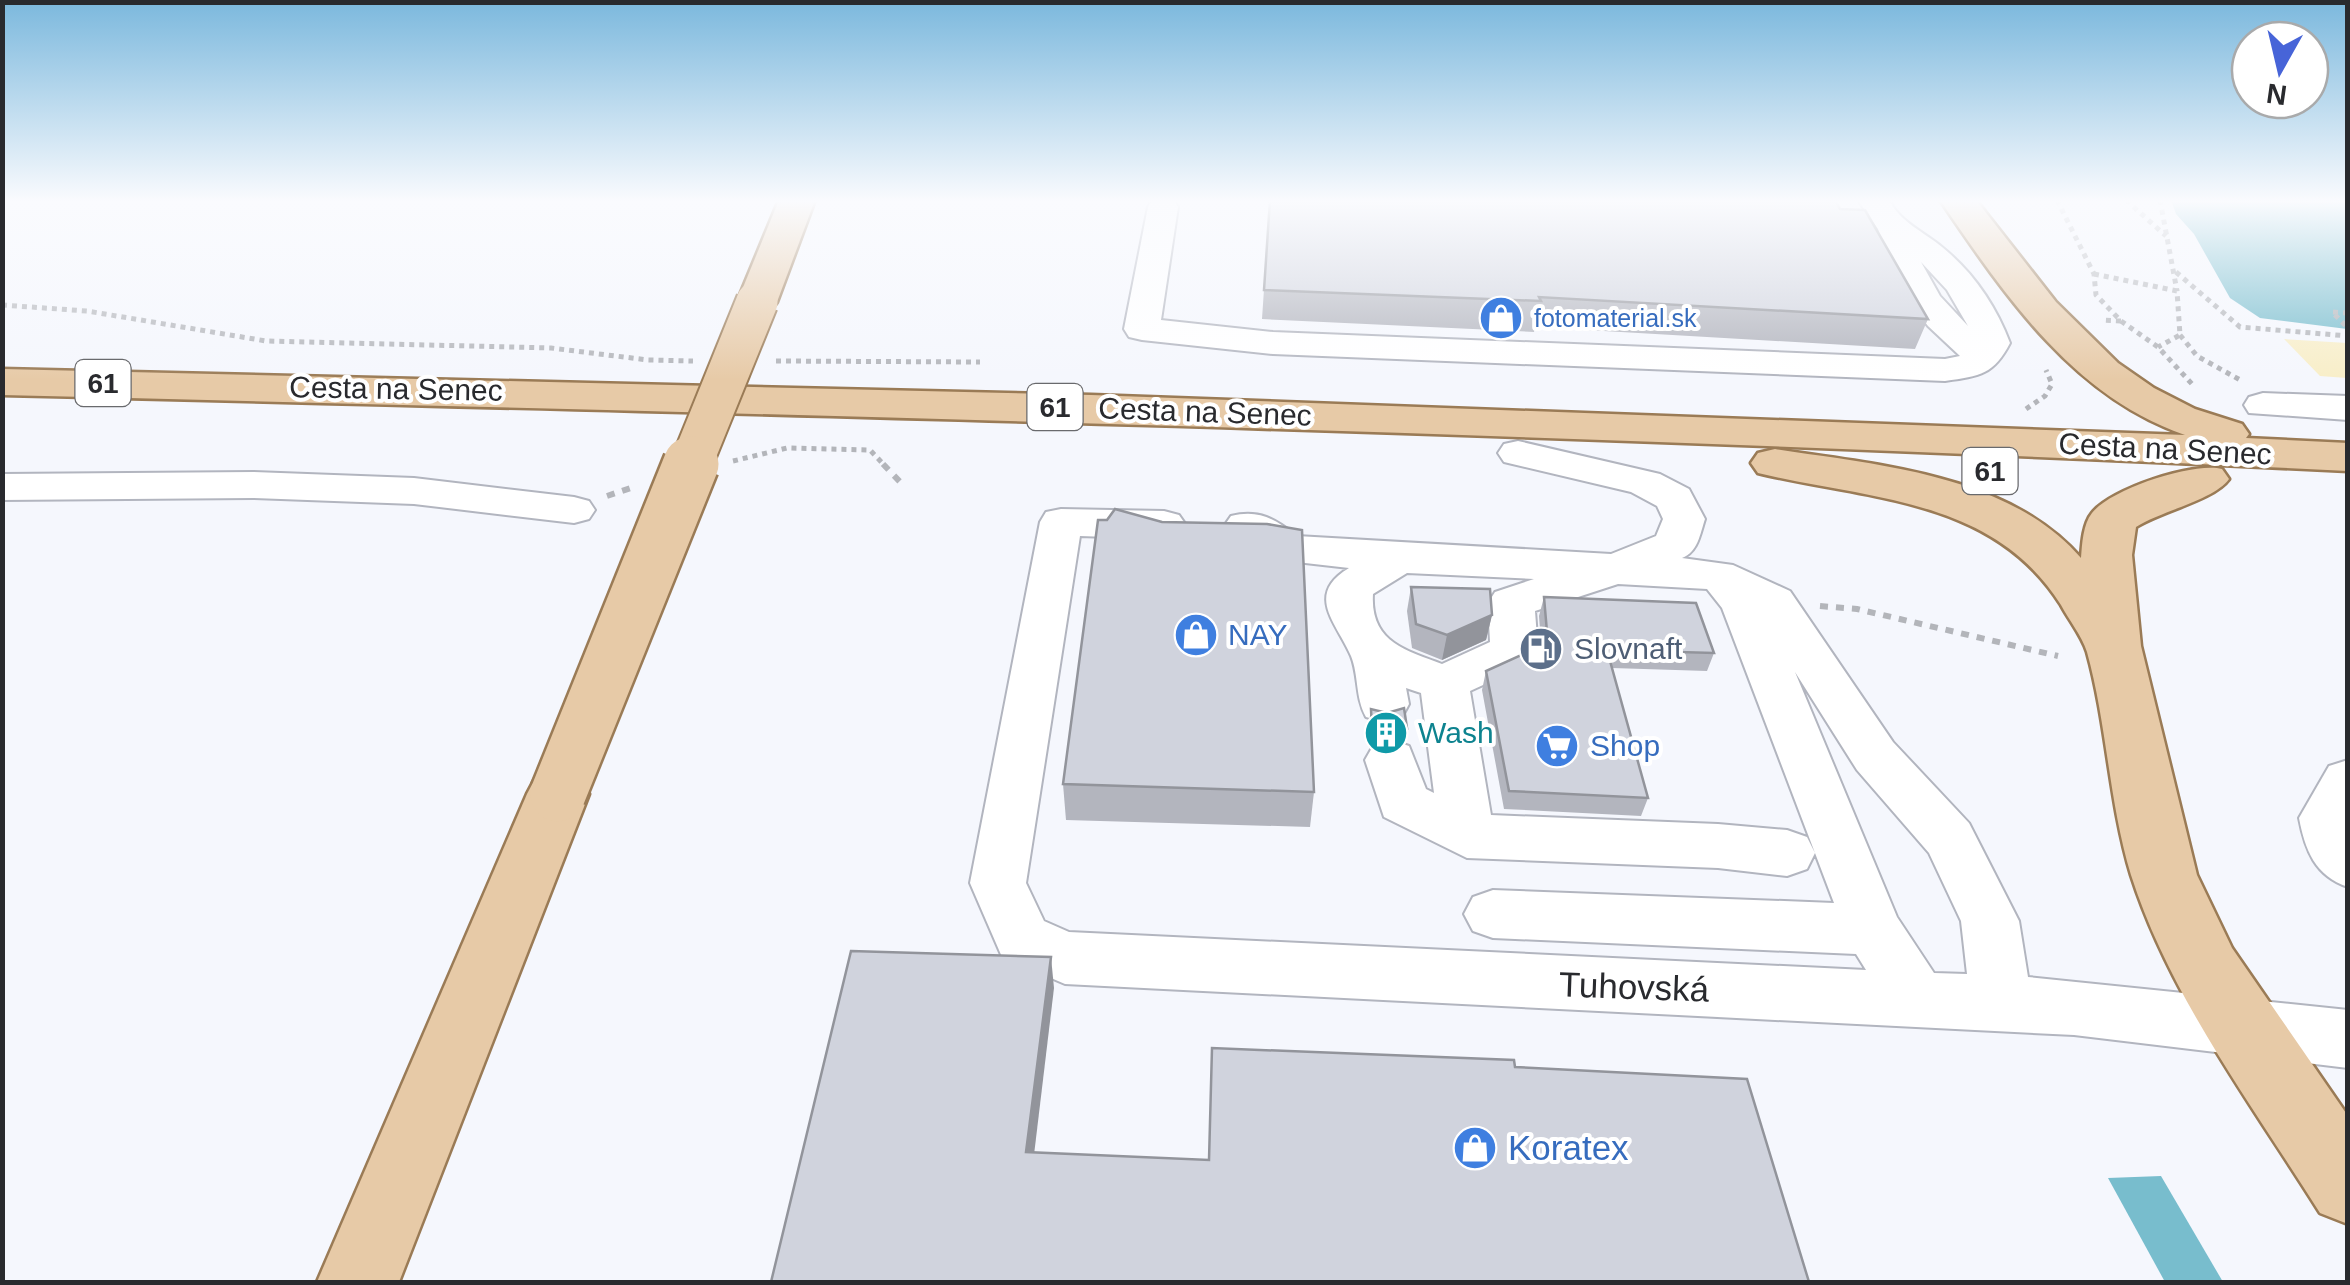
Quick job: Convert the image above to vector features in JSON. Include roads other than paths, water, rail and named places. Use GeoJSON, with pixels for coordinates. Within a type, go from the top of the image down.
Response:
{"type":"FeatureCollection","features":[{"type":"Feature","properties":{"kind":"main road"},"geometry":{"type":"LineString","coordinates":[[358,1282],[773,260]]}},
{"type":"Feature","properties":{"kind":"main road","name":"61"},"geometry":{"type":"LineString","coordinates":[[1906,436],[2047,419],[2069,402],[2071,384],[1994,260]]}},
{"type":"Feature","properties":{"kind":"main road","name":"61"},"geometry":{"type":"LineString","coordinates":[[2042,337],[2168,416],[2339,466]]}},
{"type":"Feature","properties":{"kind":"main road","name":"Cesta na Senec"},"geometry":{"type":"LineString","coordinates":[[2,382],[660,395],[1906,436],[2339,466]]}},
{"type":"Feature","properties":{"kind":"main road","name":"Cesta na Senec"},"geometry":{"type":"LineString","coordinates":[[2,418],[523,427],[1518,453],[2205,479],[2339,466]]}},
{"type":"Feature","properties":{"kind":"main road","name":"61"},"geometry":{"type":"LineString","coordinates":[[1774,463],[1938,495],[1982,510],[2016,528],[2051,557],[2164,875],[2207,970],[2348,1185]]}},
{"type":"Feature","properties":{"kind":"main road","name":"61"},"geometry":{"type":"LineString","coordinates":[[2086,651],[2112,520],[2139,503],[2205,479]]}},
{"type":"Feature","properties":{"kind":"street"},"geometry":{"type":"LineString","coordinates":[[1154,260],[1142,329],[1273,343],[1945,370],[1972,366],[1986,357],[1992,343],[1971,297],[1938,260]]}},
{"type":"Feature","properties":{"kind":"street"},"geometry":{"type":"LineString","coordinates":[[2263,404],[2348,408]]}},
{"type":"Feature","properties":{"kind":"street"},"geometry":{"type":"LineString","coordinates":[[1518,453],[1645,483],[1674,498],[1684,519],[1676,545],[1615,568],[1511,603],[1514,651],[1444,683],[1380,681],[1349,611],[1351,587],[1399,558],[1615,568],[1717,575],[1774,602],[1875,756],[1950,839],[1990,922],[2002,1004]]}},
{"type":"Feature","properties":{"kind":"street"},"geometry":{"type":"LineString","coordinates":[[2,487],[253,485],[396,490],[574,510]]}},
{"type":"Feature","properties":{"kind":"street","name":"Tuhovská"},"geometry":{"type":"LineString","coordinates":[[1399,558],[1286,549],[1257,526],[1061,522],[998,883],[1023,938],[1065,958],[2002,1004],[2175,1018],[2250,1032],[2348,1039]]}},
{"type":"Feature","properties":{"kind":"street"},"geometry":{"type":"LineString","coordinates":[[1717,575],[1743,602],[1873,930],[1918,1000]]}},
{"type":"Feature","properties":{"kind":"street"},"geometry":{"type":"LineString","coordinates":[[1444,683],[1492,914],[1502,982]]}},
{"type":"Feature","properties":{"kind":"street"},"geometry":{"type":"LineString","coordinates":[[1390,760],[1404,802],[1474,837],[1718,846],[1787,853]]}},
{"type":"Feature","properties":{"kind":"street"},"geometry":{"type":"LineString","coordinates":[[1492,914],[1873,930]]}},
{"type":"Feature","properties":{"kind":"water"},"geometry":{"type":"Polygon","coordinates":[[[2209,260],[2347,260],[2347,329],[2260,318],[2230,298],[2209,260]]]}},
{"type":"Feature","properties":{"kind":"water"},"geometry":{"type":"Polygon","coordinates":[[[2161,1176],[2223,1282],[2165,1282],[2108,1178],[2161,1176]]]}},
{"type":"Feature","properties":{"kind":"place","name":"fotomaterial.sk"},"geometry":{"type":"Point","coordinates":[1501,318]}},
{"type":"Feature","properties":{"kind":"place","name":"NAY"},"geometry":{"type":"Point","coordinates":[1196,635]}},
{"type":"Feature","properties":{"kind":"place","name":"Slovnaft"},"geometry":{"type":"Point","coordinates":[1541,649]}},
{"type":"Feature","properties":{"kind":"place","name":"Wash"},"geometry":{"type":"Point","coordinates":[1386,733]}},
{"type":"Feature","properties":{"kind":"place","name":"Shop"},"geometry":{"type":"Point","coordinates":[1557,746]}},
{"type":"Feature","properties":{"kind":"place","name":"Koratex"},"geometry":{"type":"Point","coordinates":[1475,1148]}}]}
